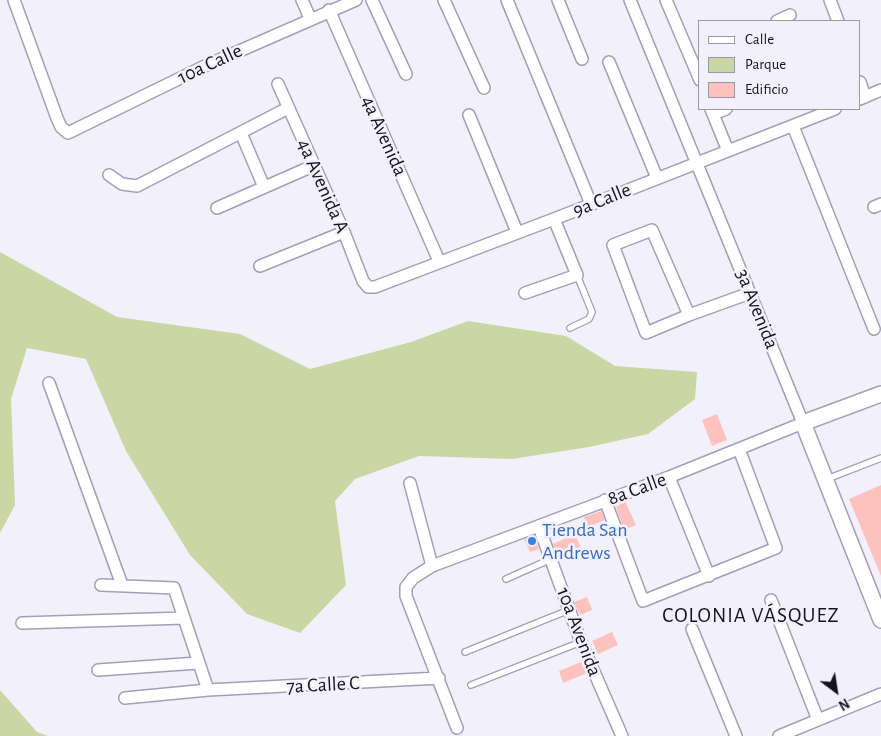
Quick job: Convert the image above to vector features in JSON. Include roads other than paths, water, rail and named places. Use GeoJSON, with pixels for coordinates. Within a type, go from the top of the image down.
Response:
{"type":"FeatureCollection","features":[{"type":"Feature","properties":{"kind":"street","name":"10a Calle"},"geometry":{"type":"LineString","coordinates":[[14,0],[57,118],[61,127],[68,133],[204,66],[310,18],[356,0]]}},
{"type":"Feature","properties":{"kind":"street"},"geometry":{"type":"LineString","coordinates":[[302,0],[310,18]]}},
{"type":"Feature","properties":{"kind":"street"},"geometry":{"type":"LineString","coordinates":[[372,0],[406,74]]}},
{"type":"Feature","properties":{"kind":"street"},"geometry":{"type":"LineString","coordinates":[[444,0],[484,88]]}},
{"type":"Feature","properties":{"kind":"street"},"geometry":{"type":"LineString","coordinates":[[507,0],[590,204]]}},
{"type":"Feature","properties":{"kind":"street"},"geometry":{"type":"LineString","coordinates":[[558,0],[582,59]]}},
{"type":"Feature","properties":{"kind":"street","name":"3a Avenida"},"geometry":{"type":"LineString","coordinates":[[630,0],[804,423],[881,620]]}},
{"type":"Feature","properties":{"kind":"street"},"geometry":{"type":"LineString","coordinates":[[830,0],[838,20]]}},
{"type":"Feature","properties":{"kind":"street"},"geometry":{"type":"LineString","coordinates":[[668,1],[696,57]]}},
{"type":"Feature","properties":{"kind":"street","name":"4a Avenida"},"geometry":{"type":"LineString","coordinates":[[329,10],[439,261]]}},
{"type":"Feature","properties":{"kind":"street"},"geometry":{"type":"LineString","coordinates":[[779,20],[790,15]]}},
{"type":"Feature","properties":{"kind":"street"},"geometry":{"type":"LineString","coordinates":[[610,62],[657,178]]}},
{"type":"Feature","properties":{"kind":"street","name":"4a Avenida A"},"geometry":{"type":"LineString","coordinates":[[278,84],[344,232],[363,281],[368,287]]}},
{"type":"Feature","properties":{"kind":"street"},"geometry":{"type":"LineString","coordinates":[[862,98],[881,90]]}},
{"type":"Feature","properties":{"kind":"street"},"geometry":{"type":"LineString","coordinates":[[109,175],[122,184],[137,186],[288,108]]}},
{"type":"Feature","properties":{"kind":"street","name":"9a Calle"},"geometry":{"type":"LineString","coordinates":[[368,287],[375,287],[439,261],[554,219],[833,110]]}},
{"type":"Feature","properties":{"kind":"street"},"geometry":{"type":"LineString","coordinates":[[712,112],[728,152]]}},
{"type":"Feature","properties":{"kind":"street"},"geometry":{"type":"LineString","coordinates":[[469,115],[517,232]]}},
{"type":"Feature","properties":{"kind":"street"},"geometry":{"type":"LineString","coordinates":[[793,126],[874,329]]}},
{"type":"Feature","properties":{"kind":"street"},"geometry":{"type":"LineString","coordinates":[[241,133],[264,187]]}},
{"type":"Feature","properties":{"kind":"street"},"geometry":{"type":"LineString","coordinates":[[217,208],[315,165]]}},
{"type":"Feature","properties":{"kind":"street"},"geometry":{"type":"LineString","coordinates":[[525,293],[578,274],[554,219]]}},
{"type":"Feature","properties":{"kind":"street"},"geometry":{"type":"LineString","coordinates":[[689,315],[652,230],[613,245],[646,333],[750,293]]}},
{"type":"Feature","properties":{"kind":"street"},"geometry":{"type":"LineString","coordinates":[[260,266],[344,232]]}},
{"type":"Feature","properties":{"kind":"street"},"geometry":{"type":"LineString","coordinates":[[49,383],[122,586]]}},
{"type":"Feature","properties":{"kind":"street","name":"8a Calle"},"geometry":{"type":"LineString","coordinates":[[439,678],[406,596],[406,587],[414,578],[432,566],[670,477],[881,394]]}},
{"type":"Feature","properties":{"kind":"street"},"geometry":{"type":"LineString","coordinates":[[605,500],[643,601],[776,548],[738,450]]}},
{"type":"Feature","properties":{"kind":"street"},"geometry":{"type":"LineString","coordinates":[[670,477],[709,576]]}},
{"type":"Feature","properties":{"kind":"street"},"geometry":{"type":"LineString","coordinates":[[410,483],[432,566]]}},
{"type":"Feature","properties":{"kind":"street","name":"10a Avenida"},"geometry":{"type":"LineString","coordinates":[[539,527],[581,642],[622,736]]}},
{"type":"Feature","properties":{"kind":"street"},"geometry":{"type":"LineString","coordinates":[[101,585],[174,588],[208,690]]}},
{"type":"Feature","properties":{"kind":"street"},"geometry":{"type":"LineString","coordinates":[[771,600],[818,720]]}},
{"type":"Feature","properties":{"kind":"street"},"geometry":{"type":"LineString","coordinates":[[22,623],[184,618]]}},
{"type":"Feature","properties":{"kind":"street"},"geometry":{"type":"LineString","coordinates":[[692,629],[736,736]]}},
{"type":"Feature","properties":{"kind":"street"},"geometry":{"type":"LineString","coordinates":[[98,670],[198,663]]}},
{"type":"Feature","properties":{"kind":"street"},"geometry":{"type":"LineString","coordinates":[[439,678],[458,728]]}},
{"type":"Feature","properties":{"kind":"street","name":"7a Calle C"},"geometry":{"type":"LineString","coordinates":[[125,698],[208,690],[439,678]]}},
{"type":"Feature","properties":{"kind":"street"},"geometry":{"type":"LineString","coordinates":[[779,736],[881,694]]}},
{"type":"Feature","properties":{"kind":"lane"},"geometry":{"type":"LineString","coordinates":[[570,328],[589,319],[592,312],[578,274]]}},
{"type":"Feature","properties":{"kind":"lane"},"geometry":{"type":"LineString","coordinates":[[825,480],[881,458]]}},
{"type":"Feature","properties":{"kind":"lane"},"geometry":{"type":"LineString","coordinates":[[506,579],[551,559]]}},
{"type":"Feature","properties":{"kind":"lane"},"geometry":{"type":"LineString","coordinates":[[465,652],[569,610]]}},
{"type":"Feature","properties":{"kind":"lane"},"geometry":{"type":"LineString","coordinates":[[471,685],[581,642]]}},
{"type":"Feature","properties":{"kind":"place","name":"Tienda San Andrews"},"geometry":{"type":"Point","coordinates":[532,541]}},
{"type":"Feature","properties":{"kind":"district","name":"COLONIA VÁSQUEZ"},"geometry":{"type":"Point","coordinates":[751,616]}}]}
